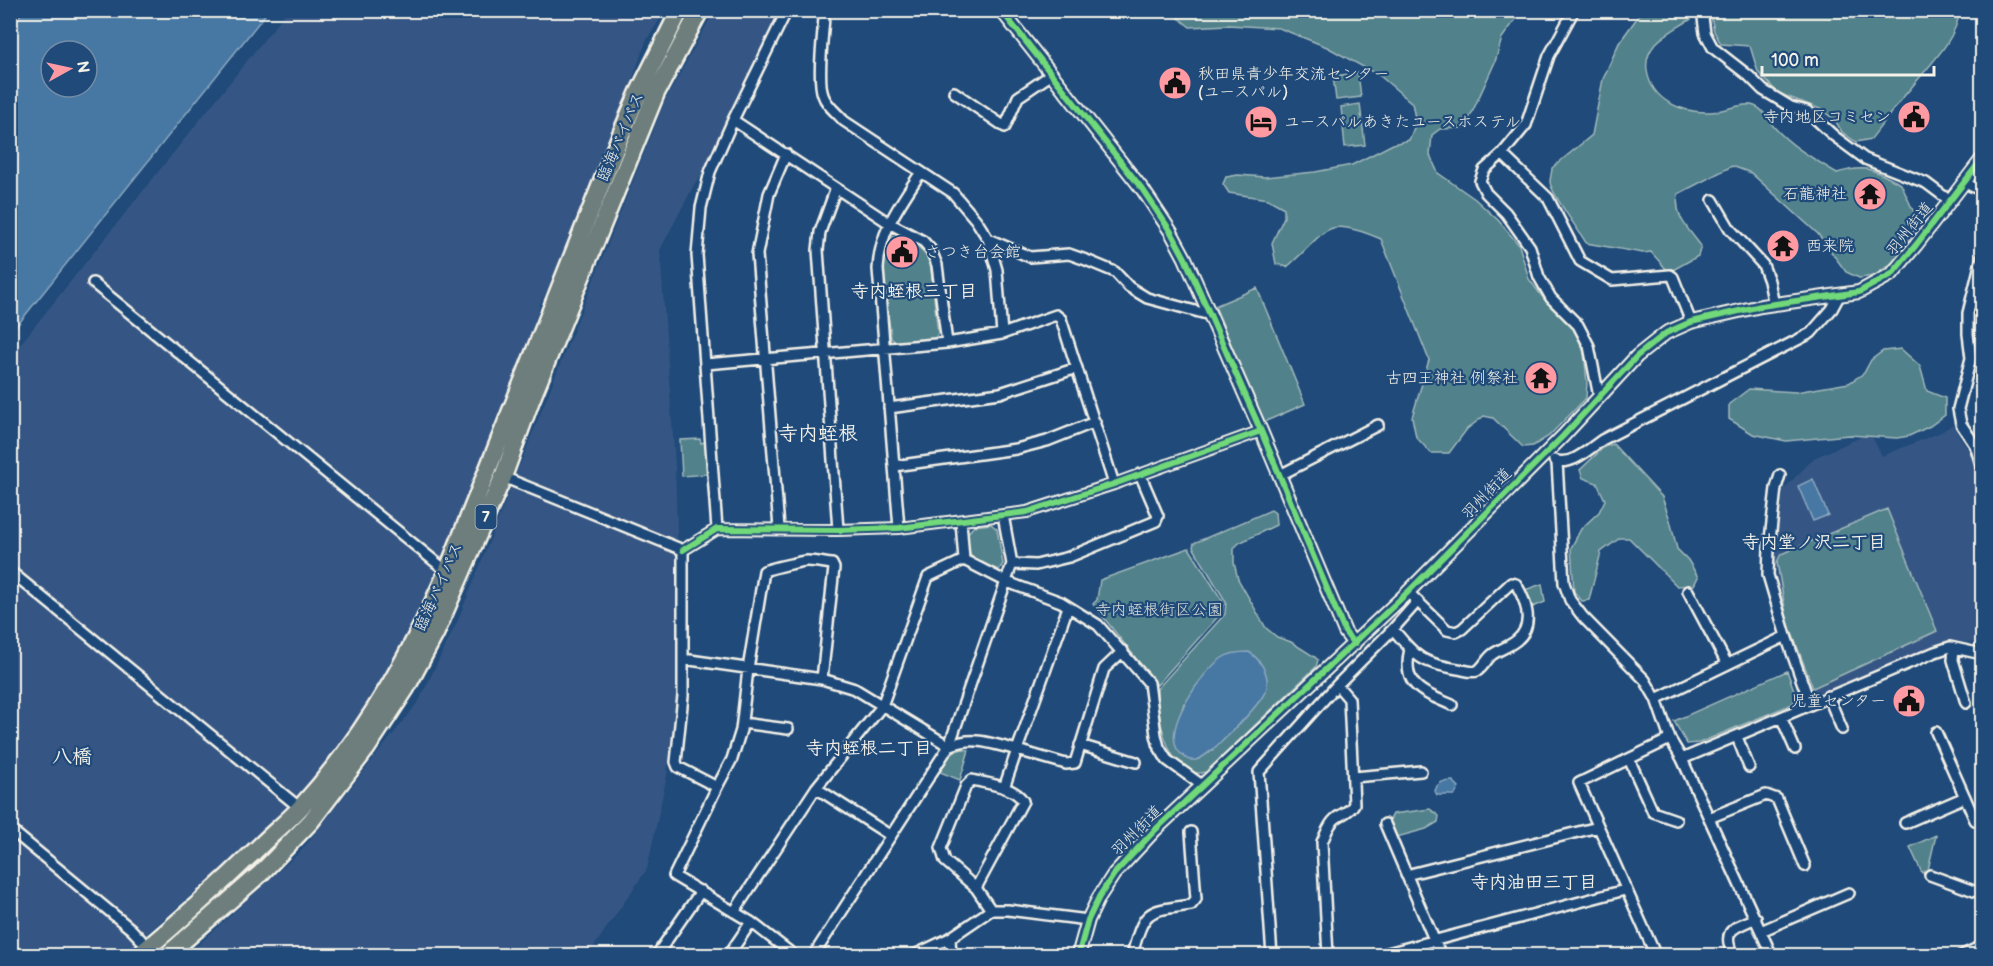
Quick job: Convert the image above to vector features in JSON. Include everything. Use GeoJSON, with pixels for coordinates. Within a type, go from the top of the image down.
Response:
{"type":"FeatureCollection","features":[{"type":"Feature","properties":{"kind":"highway","name":"臨海バイパス"},"geometry":{"type":"LineString","coordinates":[[166,956],[261,873],[311,821],[396,706],[431,641],[453,576],[621,134],[680,10]]}},
{"type":"Feature","properties":{"kind":"highway","name":"臨海バイパス"},"geometry":{"type":"LineString","coordinates":[[148,953],[300,808],[363,728],[386,692],[427,617],[453,576],[503,477],[531,400],[656,93],[700,10]]}},
{"type":"Feature","properties":{"kind":"street"},"geometry":{"type":"LineString","coordinates":[[717,529],[697,255],[701,208],[710,172],[733,120],[788,10]]}},
{"type":"Feature","properties":{"kind":"street"},"geometry":{"type":"LineString","coordinates":[[819,10],[824,17],[822,94],[844,121],[953,193],[976,220],[988,239],[997,270],[1002,334]]}},
{"type":"Feature","properties":{"kind":"street"},"geometry":{"type":"LineString","coordinates":[[1000,10],[1143,190],[1171,232],[1185,258],[1262,431],[1345,632],[1354,644]]}},
{"type":"Feature","properties":{"kind":"street"},"geometry":{"type":"LineString","coordinates":[[1574,10],[1549,56],[1526,125],[1502,154],[1484,170],[1480,181],[1486,193],[1506,213],[1530,248],[1539,277],[1551,298],[1578,325],[1589,346],[1599,397]]}},
{"type":"Feature","properties":{"kind":"street"},"geometry":{"type":"LineString","coordinates":[[1702,10],[1705,33],[1713,48],[1749,76],[1762,90],[1791,106],[1807,111],[1834,136],[1865,159],[1926,183],[1950,201]]}},
{"type":"Feature","properties":{"kind":"street"},"geometry":{"type":"LineString","coordinates":[[954,93],[1005,127],[1018,98],[1052,74]]}},
{"type":"Feature","properties":{"kind":"street"},"geometry":{"type":"LineString","coordinates":[[733,120],[889,223],[923,241],[931,250],[938,265],[947,343]]}},
{"type":"Feature","properties":{"kind":"street"},"geometry":{"type":"LineString","coordinates":[[779,528],[758,247],[769,194],[786,154]]}},
{"type":"Feature","properties":{"kind":"street"},"geometry":{"type":"LineString","coordinates":[[1502,154],[1548,198],[1580,261],[1612,280],[1670,275],[1673,277],[1691,322]]}},
{"type":"Feature","properties":{"kind":"street","name":"羽州街道"},"geometry":{"type":"LineString","coordinates":[[1078,956],[1088,920],[1099,897],[1114,874],[1154,831],[1354,644],[1413,597],[1637,356],[1666,333],[1691,322],[1774,305],[1859,292],[1892,273],[1983,159]]}},
{"type":"Feature","properties":{"kind":"street"},"geometry":{"type":"LineString","coordinates":[[898,528],[878,269],[879,249],[889,223],[921,172]]}},
{"type":"Feature","properties":{"kind":"street"},"geometry":{"type":"LineString","coordinates":[[1965,183],[1983,191]]}},
{"type":"Feature","properties":{"kind":"street"},"geometry":{"type":"LineString","coordinates":[[836,188],[820,232],[818,250],[838,530]]}},
{"type":"Feature","properties":{"kind":"street"},"geometry":{"type":"LineString","coordinates":[[1713,200],[1730,229],[1764,266],[1774,305]]}},
{"type":"Feature","properties":{"kind":"street"},"geometry":{"type":"LineString","coordinates":[[988,239],[1029,257],[1069,254],[1115,272],[1129,287],[1147,298],[1210,315]]}},
{"type":"Feature","properties":{"kind":"street"},"geometry":{"type":"LineString","coordinates":[[1983,257],[1968,313],[1971,358],[1958,409],[1961,424],[1975,445],[1983,468]]}},
{"type":"Feature","properties":{"kind":"street"},"geometry":{"type":"LineString","coordinates":[[93,283],[453,576]]}},
{"type":"Feature","properties":{"kind":"street"},"geometry":{"type":"LineString","coordinates":[[1545,454],[1557,462],[1577,458],[1602,440],[1811,333],[1832,309],[1839,296]]}},
{"type":"Feature","properties":{"kind":"street"},"geometry":{"type":"LineString","coordinates":[[706,364],[947,343],[1002,334],[1056,315],[1061,319],[1114,484]]}},
{"type":"Feature","properties":{"kind":"street"},"geometry":{"type":"LineString","coordinates":[[889,408],[1000,393],[1077,368]]}},
{"type":"Feature","properties":{"kind":"street"},"geometry":{"type":"LineString","coordinates":[[894,466],[1016,450],[1047,441],[1095,422]]}},
{"type":"Feature","properties":{"kind":"street"},"geometry":{"type":"LineString","coordinates":[[1280,475],[1378,425]]}},
{"type":"Feature","properties":{"kind":"street"},"geometry":{"type":"LineString","coordinates":[[683,550],[717,529],[898,528],[1027,512],[1114,484],[1262,431]]}},
{"type":"Feature","properties":{"kind":"street"},"geometry":{"type":"LineString","coordinates":[[1557,462],[1564,583],[1570,600],[1582,617],[1636,670],[1656,699],[1670,739],[1682,759],[1772,956]]}},
{"type":"Feature","properties":{"kind":"street"},"geometry":{"type":"LineString","coordinates":[[1012,564],[1036,565],[1070,557],[1156,521],[1158,516],[1140,474]]}},
{"type":"Feature","properties":{"kind":"street"},"geometry":{"type":"LineString","coordinates":[[1780,475],[1776,488],[1768,575],[1810,704]]}},
{"type":"Feature","properties":{"kind":"street"},"geometry":{"type":"LineString","coordinates":[[503,477],[683,550]]}},
{"type":"Feature","properties":{"kind":"street"},"geometry":{"type":"LineString","coordinates":[[813,956],[949,746],[1012,564],[1003,515]]}},
{"type":"Feature","properties":{"kind":"street"},"geometry":{"type":"LineString","coordinates":[[961,521],[964,560]]}},
{"type":"Feature","properties":{"kind":"street"},"geometry":{"type":"LineString","coordinates":[[683,550],[683,696],[676,762],[678,767],[717,787]]}},
{"type":"Feature","properties":{"kind":"street"},"geometry":{"type":"LineString","coordinates":[[964,560],[1007,582],[1061,602],[1098,625],[1149,683],[1156,735],[1159,747],[1167,760],[1203,786]]}},
{"type":"Feature","properties":{"kind":"street"},"geometry":{"type":"LineString","coordinates":[[734,912],[816,788],[882,706],[927,577],[964,560]]}},
{"type":"Feature","properties":{"kind":"street"},"geometry":{"type":"LineString","coordinates":[[795,956],[751,922],[674,876],[732,759],[742,723],[748,669],[764,572],[770,568],[794,565],[804,561],[832,564],[834,568],[822,679]]}},
{"type":"Feature","properties":{"kind":"street"},"geometry":{"type":"LineString","coordinates":[[10,571],[300,808]]}},
{"type":"Feature","properties":{"kind":"street"},"geometry":{"type":"LineString","coordinates":[[1272,956],[1259,772],[1337,685],[1393,629],[1413,597],[1447,630],[1456,632],[1511,583],[1516,584],[1528,612],[1522,634],[1516,641],[1492,654],[1478,670],[1471,671],[1437,665],[1419,658],[1393,629]]}},
{"type":"Feature","properties":{"kind":"street"},"geometry":{"type":"LineString","coordinates":[[1688,591],[1727,664]]}},
{"type":"Feature","properties":{"kind":"street"},"geometry":{"type":"LineString","coordinates":[[1004,788],[1068,607]]}},
{"type":"Feature","properties":{"kind":"street"},"geometry":{"type":"LineString","coordinates":[[1656,699],[1786,636]]}},
{"type":"Feature","properties":{"kind":"street"},"geometry":{"type":"LineString","coordinates":[[1682,759],[1935,652],[1950,647],[1983,654]]}},
{"type":"Feature","properties":{"kind":"street"},"geometry":{"type":"LineString","coordinates":[[1954,648],[1953,660],[1966,703]]}},
{"type":"Feature","properties":{"kind":"street"},"geometry":{"type":"LineString","coordinates":[[1410,649],[1406,665],[1409,680],[1425,693],[1452,705]]}},
{"type":"Feature","properties":{"kind":"street"},"geometry":{"type":"LineString","coordinates":[[949,746],[961,741],[976,740],[1066,764],[1075,763],[1104,669],[1123,651]]}},
{"type":"Feature","properties":{"kind":"street"},"geometry":{"type":"LineString","coordinates":[[683,659],[822,679],[855,689],[949,746]]}},
{"type":"Feature","properties":{"kind":"street"},"geometry":{"type":"LineString","coordinates":[[1328,956],[1322,842],[1336,818],[1350,811],[1354,804],[1349,699],[1337,685]]}},
{"type":"Feature","properties":{"kind":"street"},"geometry":{"type":"LineString","coordinates":[[1828,696],[1842,729]]}},
{"type":"Feature","properties":{"kind":"street"},"geometry":{"type":"LineString","coordinates":[[1781,717],[1795,749]]}},
{"type":"Feature","properties":{"kind":"street"},"geometry":{"type":"LineString","coordinates":[[742,723],[788,729]]}},
{"type":"Feature","properties":{"kind":"street"},"geometry":{"type":"LineString","coordinates":[[1936,732],[1975,820],[1983,823]]}},
{"type":"Feature","properties":{"kind":"street"},"geometry":{"type":"LineString","coordinates":[[1737,737],[1749,767]]}},
{"type":"Feature","properties":{"kind":"street"},"geometry":{"type":"LineString","coordinates":[[1653,955],[1579,783],[1670,739]]}},
{"type":"Feature","properties":{"kind":"street"},"geometry":{"type":"LineString","coordinates":[[1080,745],[1136,762]]}},
{"type":"Feature","properties":{"kind":"street"},"geometry":{"type":"LineString","coordinates":[[1629,759],[1653,812],[1676,820]]}},
{"type":"Feature","properties":{"kind":"street"},"geometry":{"type":"LineString","coordinates":[[1354,777],[1421,771]]}},
{"type":"Feature","properties":{"kind":"street"},"geometry":{"type":"LineString","coordinates":[[976,888],[1023,801],[1020,795],[1004,788],[972,780],[966,786],[941,848],[945,861],[976,888],[991,910]]}},
{"type":"Feature","properties":{"kind":"street"},"geometry":{"type":"LineString","coordinates":[[816,788],[891,836]]}},
{"type":"Feature","properties":{"kind":"street"},"geometry":{"type":"LineString","coordinates":[[1709,818],[1766,795],[1772,796],[1777,800],[1805,866]]}},
{"type":"Feature","properties":{"kind":"street"},"geometry":{"type":"LineString","coordinates":[[1905,823],[1965,797]]}},
{"type":"Feature","properties":{"kind":"street"},"geometry":{"type":"LineString","coordinates":[[1385,824],[1441,956]]}},
{"type":"Feature","properties":{"kind":"street"},"geometry":{"type":"LineString","coordinates":[[1406,875],[1598,827]]}},
{"type":"Feature","properties":{"kind":"street"},"geometry":{"type":"LineString","coordinates":[[10,829],[131,929],[148,953]]}},
{"type":"Feature","properties":{"kind":"street"},"geometry":{"type":"LineString","coordinates":[[1134,956],[1133,951],[1141,925],[1148,914],[1157,910],[1191,905],[1196,899],[1191,832]]}},
{"type":"Feature","properties":{"kind":"street"},"geometry":{"type":"LineString","coordinates":[[1930,875],[1983,894]]}},
{"type":"Feature","properties":{"kind":"street"},"geometry":{"type":"LineString","coordinates":[[1376,956],[1625,890]]}},
{"type":"Feature","properties":{"kind":"street"},"geometry":{"type":"LineString","coordinates":[[656,956],[701,891]]}},
{"type":"Feature","properties":{"kind":"street"},"geometry":{"type":"LineString","coordinates":[[1761,932],[1849,893]]}},
{"type":"Feature","properties":{"kind":"street"},"geometry":{"type":"LineString","coordinates":[[912,956],[950,938],[991,910],[1088,920]]}},
{"type":"Feature","properties":{"kind":"street"},"geometry":{"type":"LineString","coordinates":[[1733,956],[1728,944],[1731,930],[1755,918]]}},
{"type":"Feature","properties":{"kind":"street"},"geometry":{"type":"LineString","coordinates":[[728,956],[751,922]]}},
{"type":"Feature","properties":{"kind":"street"},"geometry":{"type":"LineString","coordinates":[[950,938],[951,956]]}},
{"type":"Feature","properties":{"kind":"street"},"geometry":{"type":"LineString","coordinates":[[1960,956],[1983,946]]}},
{"type":"Feature","properties":{"kind":"shaded area"},"geometry":{"type":"Polygon","coordinates":[[[25,11],[268,11],[11,333],[10,24],[25,11]]]}},
{"type":"Feature","properties":{"kind":"shaded area"},"geometry":{"type":"Polygon","coordinates":[[[287,11],[665,11],[646,41],[615,129],[562,261],[540,304],[521,368],[496,418],[452,542],[378,693],[333,758],[276,822],[122,955],[11,955],[10,357],[287,11]]]}},
{"type":"Feature","properties":{"kind":"shaded area"},"geometry":{"type":"Polygon","coordinates":[[[717,11],[779,11],[736,97],[702,176],[695,183],[660,250],[675,465],[681,659],[667,775],[647,869],[588,955],[186,956],[301,851],[419,701],[458,620],[665,101],[711,17],[717,11]]]}},
{"type":"Feature","properties":{"kind":"shaded area"},"geometry":{"type":"Polygon","coordinates":[[[1952,425],[1974,459],[1982,519],[1982,644],[1955,641],[1812,697],[1784,615],[1777,577],[1775,549],[1784,489],[1814,458],[1870,433],[1882,456],[1941,432],[1952,425]]]}},
{"type":"Feature","properties":{"kind":"shaded area"},"geometry":{"type":"Polygon","coordinates":[[[1813,479],[1828,515],[1813,521],[1798,486],[1813,479]]]}},
{"type":"Feature","properties":{"kind":"shaded area"},"geometry":{"type":"Polygon","coordinates":[[[1249,652],[1257,658],[1265,672],[1267,687],[1264,694],[1224,740],[1203,757],[1196,760],[1187,759],[1178,750],[1174,739],[1176,726],[1188,699],[1205,674],[1222,658],[1235,653],[1249,652]]]}},
{"type":"Feature","properties":{"kind":"shaded area"},"geometry":{"type":"Polygon","coordinates":[[[1453,781],[1459,787],[1455,795],[1437,795],[1435,791],[1437,786],[1442,782],[1453,781]]]}},
{"type":"Feature","properties":{"kind":"green space"},"geometry":{"type":"Polygon","coordinates":[[[1710,10],[1960,11],[1953,33],[1934,61],[1871,139],[1856,142],[1842,132],[1835,120],[1820,109],[1778,93],[1758,72],[1750,46],[1721,44],[1714,31],[1710,10]]]}},
{"type":"Feature","properties":{"kind":"green space"},"geometry":{"type":"Polygon","coordinates":[[[1170,11],[1522,11],[1502,38],[1495,62],[1465,128],[1440,129],[1432,135],[1430,155],[1438,173],[1475,199],[1498,220],[1519,245],[1529,279],[1544,299],[1575,330],[1584,352],[1586,398],[1549,436],[1533,446],[1523,447],[1493,418],[1484,416],[1467,429],[1449,453],[1431,453],[1416,437],[1412,417],[1429,360],[1381,239],[1347,228],[1336,227],[1320,236],[1287,267],[1276,264],[1272,243],[1284,217],[1284,208],[1268,199],[1229,193],[1223,184],[1226,177],[1238,175],[1265,177],[1315,172],[1352,165],[1393,144],[1409,140],[1416,123],[1412,103],[1380,76],[1327,47],[1279,28],[1228,25],[1190,27],[1170,11]]]}},
{"type":"Feature","properties":{"kind":"green space"},"geometry":{"type":"Polygon","coordinates":[[[1642,11],[1663,13],[1692,11],[1691,19],[1660,39],[1649,53],[1647,61],[1650,81],[1655,90],[1670,103],[1699,112],[1715,112],[1736,106],[1755,106],[1788,141],[1837,173],[1856,169],[1870,170],[1901,184],[1917,219],[1914,231],[1897,259],[1874,276],[1859,278],[1846,272],[1818,234],[1751,173],[1732,166],[1678,194],[1680,216],[1701,246],[1698,256],[1673,270],[1667,270],[1651,252],[1643,253],[1586,243],[1552,188],[1550,182],[1552,168],[1592,135],[1603,79],[1619,43],[1642,11]]]}},
{"type":"Feature","properties":{"kind":"green space"},"geometry":{"type":"Polygon","coordinates":[[[1358,73],[1361,97],[1336,100],[1333,76],[1358,73]]]}},
{"type":"Feature","properties":{"kind":"green space"},"geometry":{"type":"Polygon","coordinates":[[[1360,104],[1365,145],[1345,147],[1341,107],[1360,104]]]}},
{"type":"Feature","properties":{"kind":"green space"},"geometry":{"type":"Polygon","coordinates":[[[896,235],[917,245],[930,261],[938,334],[933,340],[897,344],[891,338],[884,260],[888,240],[896,235]]]}},
{"type":"Feature","properties":{"kind":"green space"},"geometry":{"type":"Polygon","coordinates":[[[1257,288],[1305,404],[1264,422],[1215,306],[1257,288]]]}},
{"type":"Feature","properties":{"kind":"green space"},"geometry":{"type":"Polygon","coordinates":[[[1901,349],[1920,366],[1927,391],[1945,398],[1945,415],[1930,426],[1909,436],[1897,438],[1849,435],[1786,441],[1753,434],[1729,419],[1729,404],[1749,389],[1796,392],[1849,383],[1864,373],[1871,360],[1883,351],[1901,349]]]}},
{"type":"Feature","properties":{"kind":"green space"},"geometry":{"type":"Polygon","coordinates":[[[700,439],[701,443],[705,442],[708,474],[682,476],[680,440],[700,439]]]}},
{"type":"Feature","properties":{"kind":"green space"},"geometry":{"type":"Polygon","coordinates":[[[1613,444],[1662,497],[1677,549],[1688,560],[1698,577],[1694,585],[1677,586],[1629,538],[1620,538],[1601,552],[1589,600],[1582,601],[1574,592],[1571,548],[1581,529],[1599,512],[1605,500],[1597,483],[1583,478],[1580,470],[1604,447],[1613,444]]]}},
{"type":"Feature","properties":{"kind":"green space"},"geometry":{"type":"Polygon","coordinates":[[[1887,509],[1937,631],[1813,688],[1787,620],[1777,562],[1781,554],[1887,509]]]}},
{"type":"Feature","properties":{"kind":"green space"},"geometry":{"type":"Polygon","coordinates":[[[1271,510],[1275,513],[1276,525],[1239,543],[1234,548],[1234,563],[1238,579],[1266,628],[1277,637],[1291,642],[1318,660],[1316,667],[1206,772],[1193,772],[1183,767],[1175,758],[1168,747],[1160,720],[1157,696],[1157,689],[1225,614],[1226,602],[1193,547],[1194,543],[1271,510]],[[1259,701],[1184,703],[1175,733],[1209,753],[1236,728],[1259,701]]]}},
{"type":"Feature","properties":{"kind":"green space"},"geometry":{"type":"Polygon","coordinates":[[[991,524],[997,529],[1003,564],[999,570],[987,567],[970,555],[967,534],[974,526],[991,524]]]}},
{"type":"Feature","properties":{"kind":"green space","name":"寺内蛭根街区公園"},"geometry":{"type":"Polygon","coordinates":[[[1189,548],[1223,602],[1222,612],[1157,685],[1093,604],[1097,600],[1100,580],[1189,548]]]}},
{"type":"Feature","properties":{"kind":"green space"},"geometry":{"type":"Polygon","coordinates":[[[1542,584],[1545,602],[1533,607],[1525,590],[1542,584]]]}},
{"type":"Feature","properties":{"kind":"green space"},"geometry":{"type":"Polygon","coordinates":[[[1787,671],[1797,698],[1792,704],[1699,743],[1687,744],[1674,721],[1787,671]]]}},
{"type":"Feature","properties":{"kind":"green space"},"geometry":{"type":"Polygon","coordinates":[[[962,749],[969,750],[960,780],[940,772],[951,753],[962,749]]]}},
{"type":"Feature","properties":{"kind":"green space"},"geometry":{"type":"Polygon","coordinates":[[[1430,809],[1439,816],[1438,822],[1426,829],[1397,837],[1391,826],[1390,820],[1393,814],[1430,809]]]}},
{"type":"Feature","properties":{"kind":"green space"},"geometry":{"type":"Polygon","coordinates":[[[1936,835],[1928,870],[1922,873],[1910,847],[1936,835]]]}},
{"type":"Feature","properties":{"kind":"cycle path"},"geometry":{"type":"LineString","coordinates":[[1001,10],[1143,190],[1171,232],[1185,258],[1261,431],[1345,632],[1354,644]]}},
{"type":"Feature","properties":{"kind":"cycle path"},"geometry":{"type":"LineString","coordinates":[[1078,956],[1088,920],[1099,897],[1114,874],[1154,831],[1408,592],[1563,436],[1637,356],[1666,333],[1691,322],[1761,306],[1859,292],[1892,274],[1982,159]]}},
{"type":"Feature","properties":{"kind":"cycle path"},"geometry":{"type":"LineString","coordinates":[[683,550],[717,529],[899,528],[1027,512],[1114,484],[1261,431]]}},
{"type":"Feature","properties":{"kind":"place","name":"秋田県青少年交流センター (ユースパル)"},"geometry":{"type":"Point","coordinates":[1175,83]}},
{"type":"Feature","properties":{"kind":"place","name":"寺内地区コミセン"},"geometry":{"type":"Point","coordinates":[1914,117]}},
{"type":"Feature","properties":{"kind":"place","name":"ユースパルあきたユースホステル"},"geometry":{"type":"Point","coordinates":[1261,122]}},
{"type":"Feature","properties":{"kind":"place","name":"石龍神社"},"geometry":{"type":"Point","coordinates":[1870,194]}},
{"type":"Feature","properties":{"kind":"place","name":"西来院"},"geometry":{"type":"Point","coordinates":[1783,246]}},
{"type":"Feature","properties":{"kind":"place","name":"さつき台会館"},"geometry":{"type":"Point","coordinates":[902,252]}},
{"type":"Feature","properties":{"kind":"place","name":"古四王神社 例祭社"},"geometry":{"type":"Point","coordinates":[1541,378]}},
{"type":"Feature","properties":{"kind":"place","name":"児童センター"},"geometry":{"type":"Point","coordinates":[1909,701]}},
{"type":"Feature","properties":{"kind":"district","name":"寺内蛭根三丁目"},"geometry":{"type":"Point","coordinates":[914,291]}},
{"type":"Feature","properties":{"kind":"district","name":"寺内蛭根"},"geometry":{"type":"Point","coordinates":[818,434]}},
{"type":"Feature","properties":{"kind":"district","name":"寺内堂ノ沢二丁目"},"geometry":{"type":"Point","coordinates":[1814,542]}},
{"type":"Feature","properties":{"kind":"district","name":"寺内蛭根二丁目"},"geometry":{"type":"Point","coordinates":[869,748]}},
{"type":"Feature","properties":{"kind":"district","name":"八橋"},"geometry":{"type":"Point","coordinates":[72,757]}},
{"type":"Feature","properties":{"kind":"district","name":"寺内油田三丁目"},"geometry":{"type":"Point","coordinates":[1534,882]}}]}
